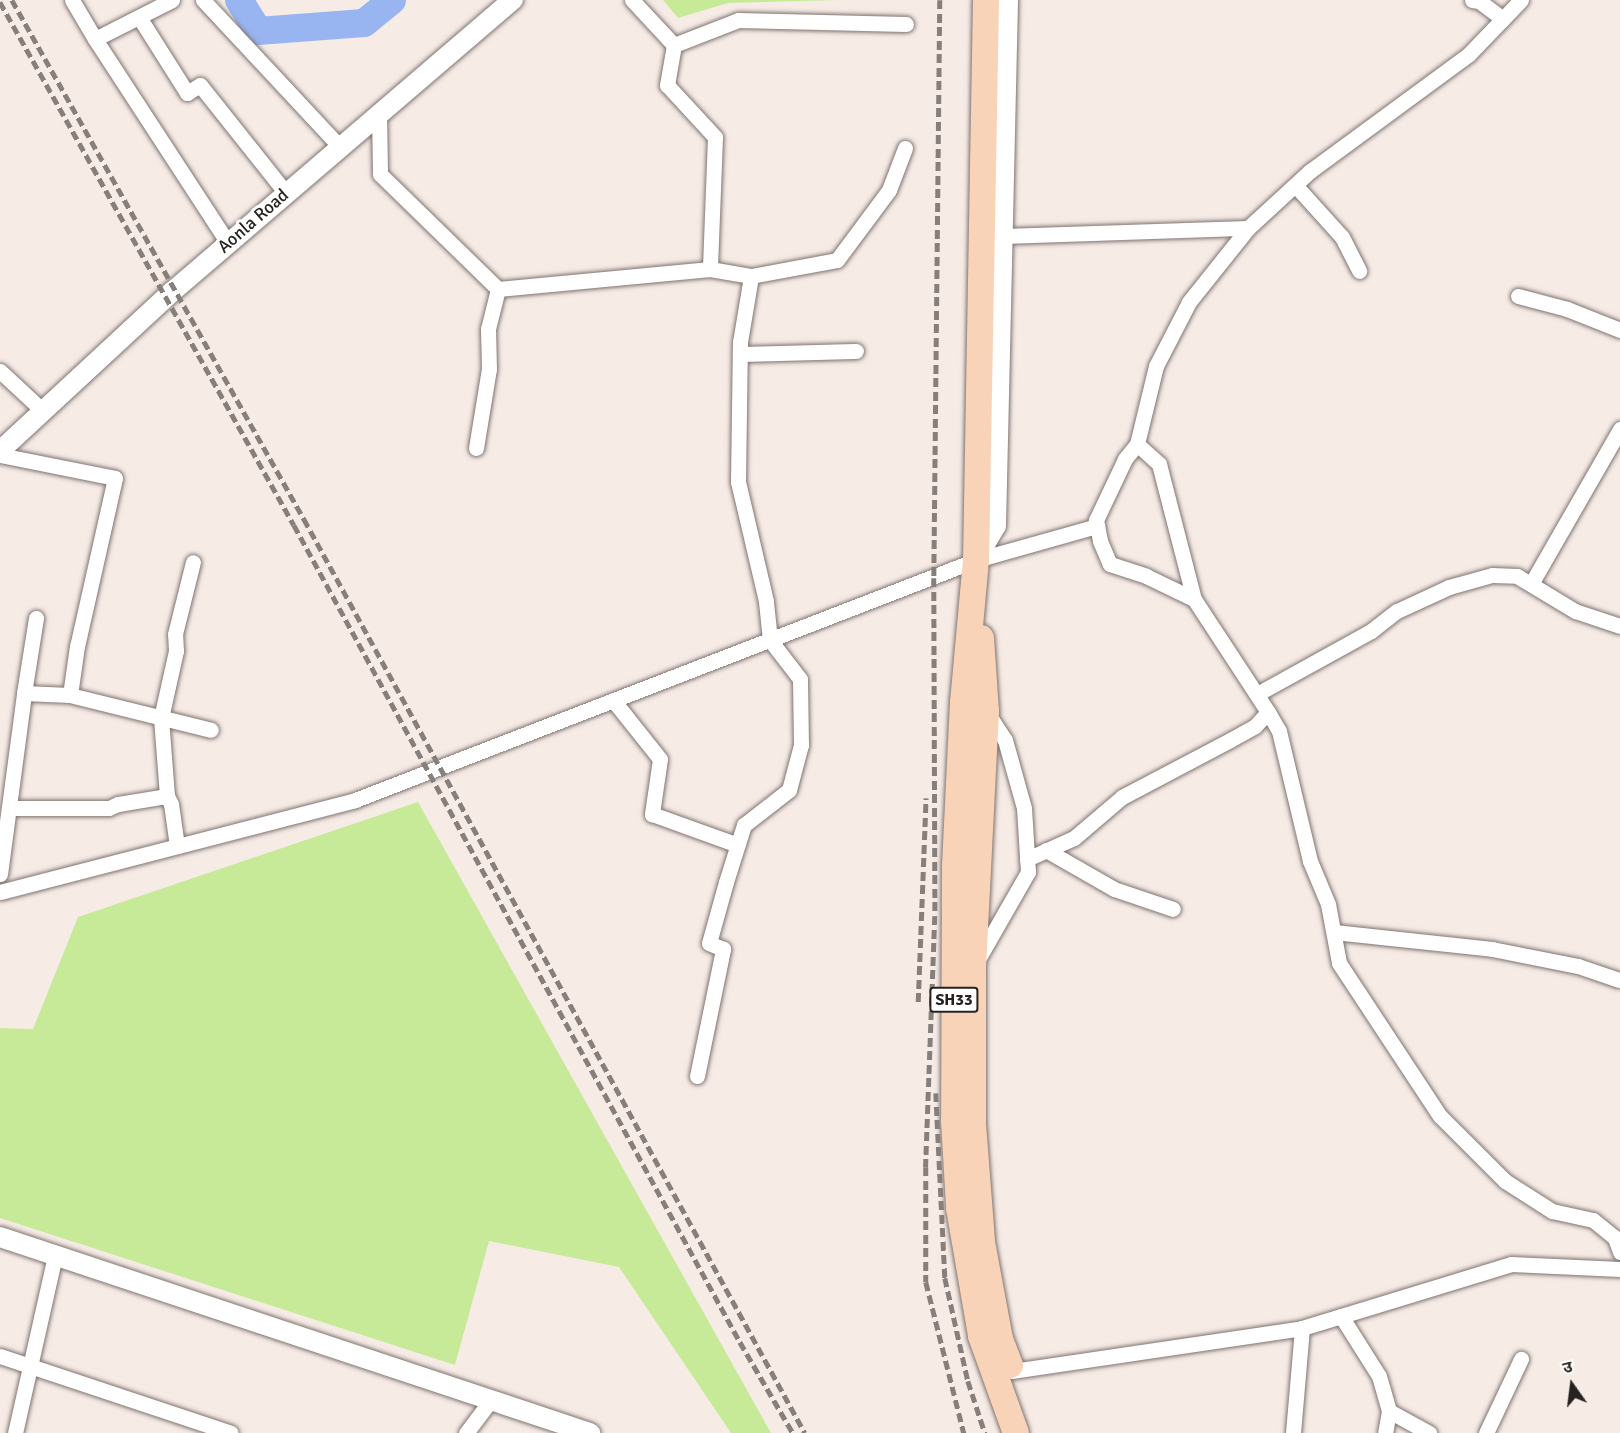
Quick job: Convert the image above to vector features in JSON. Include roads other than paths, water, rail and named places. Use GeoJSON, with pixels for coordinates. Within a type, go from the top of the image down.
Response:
{"type":"FeatureCollection","features":[{"type":"Feature","properties":{"kind":"main road"},"geometry":{"type":"LineString","coordinates":[[976,560],[986,0]]}},
{"type":"Feature","properties":{"kind":"main road","name":"SH33"},"geometry":{"type":"LineString","coordinates":[[976,560],[986,711],[973,969],[973,1124],[981,1242],[1000,1339],[1035,1433]]}},
{"type":"Feature","properties":{"kind":"main road","name":"SH33"},"geometry":{"type":"LineString","coordinates":[[976,560],[963,702],[956,855],[954,1120],[959,1208],[981,1336],[1016,1433]]}},
{"type":"Feature","properties":{"kind":"street"},"geometry":{"type":"LineString","coordinates":[[72,0],[228,243]]}},
{"type":"Feature","properties":{"kind":"street"},"geometry":{"type":"LineString","coordinates":[[95,39],[172,0]]}},
{"type":"Feature","properties":{"kind":"street"},"geometry":{"type":"LineString","coordinates":[[203,0],[340,147]]}},
{"type":"Feature","properties":{"kind":"street","name":"Aonla Road"},"geometry":{"type":"LineString","coordinates":[[0,451],[228,243],[513,0]]}},
{"type":"Feature","properties":{"kind":"street"},"geometry":{"type":"LineString","coordinates":[[632,0],[674,45]]}},
{"type":"Feature","properties":{"kind":"street"},"geometry":{"type":"LineString","coordinates":[[976,560],[996,526],[1008,0]]}},
{"type":"Feature","properties":{"kind":"street"},"geometry":{"type":"LineString","coordinates":[[1472,0],[1479,1],[1503,19]]}},
{"type":"Feature","properties":{"kind":"street"},"geometry":{"type":"LineString","coordinates":[[1194,599],[1146,576],[1110,564],[1100,542],[1096,520],[1125,459],[1137,444],[1156,366],[1189,302],[1248,228],[1295,184],[1468,55],[1521,0]]}},
{"type":"Feature","properties":{"kind":"street"},"geometry":{"type":"LineString","coordinates":[[139,17],[187,93],[200,86],[286,193]]}},
{"type":"Feature","properties":{"kind":"street"},"geometry":{"type":"LineString","coordinates":[[674,45],[738,20],[906,24]]}},
{"type":"Feature","properties":{"kind":"street"},"geometry":{"type":"LineString","coordinates":[[674,45],[667,85],[715,137],[710,269]]}},
{"type":"Feature","properties":{"kind":"street"},"geometry":{"type":"LineString","coordinates":[[379,114],[380,174],[498,289],[710,269],[751,276],[837,260],[889,190],[905,148]]}},
{"type":"Feature","properties":{"kind":"street"},"geometry":{"type":"LineString","coordinates":[[1295,184],[1342,237],[1359,271]]}},
{"type":"Feature","properties":{"kind":"street"},"geometry":{"type":"LineString","coordinates":[[1003,236],[1248,228]]}},
{"type":"Feature","properties":{"kind":"street"},"geometry":{"type":"LineString","coordinates":[[697,1076],[723,949],[709,943],[744,825],[789,790],[801,746],[800,679],[770,640],[766,601],[738,482],[740,354],[751,276]]}},
{"type":"Feature","properties":{"kind":"street"},"geometry":{"type":"LineString","coordinates":[[476,448],[489,369],[488,329],[498,289]]}},
{"type":"Feature","properties":{"kind":"street"},"geometry":{"type":"LineString","coordinates":[[1518,296],[1567,309],[1620,330]]}},
{"type":"Feature","properties":{"kind":"street"},"geometry":{"type":"LineString","coordinates":[[740,354],[856,351]]}},
{"type":"Feature","properties":{"kind":"street"},"geometry":{"type":"LineString","coordinates":[[0,371],[43,411]]}},
{"type":"Feature","properties":{"kind":"street"},"geometry":{"type":"LineString","coordinates":[[1531,584],[1620,429]]}},
{"type":"Feature","properties":{"kind":"street"},"geometry":{"type":"LineString","coordinates":[[1137,444],[1159,464],[1194,599],[1269,712],[1279,731],[1310,861],[1328,904],[1339,963],[1440,1116],[1505,1181],[1552,1211],[1593,1220],[1618,1239]]}},
{"type":"Feature","properties":{"kind":"street"},"geometry":{"type":"LineString","coordinates":[[0,455],[115,478],[77,646],[70,695]]}},
{"type":"Feature","properties":{"kind":"street"},"geometry":{"type":"LineString","coordinates":[[0,892],[355,800],[976,560],[1097,526]]}},
{"type":"Feature","properties":{"kind":"street"},"geometry":{"type":"LineString","coordinates":[[177,846],[171,804],[167,796],[161,718],[176,651],[175,634],[193,562]]}},
{"type":"Feature","properties":{"kind":"street"},"geometry":{"type":"LineString","coordinates":[[1257,694],[1371,631],[1397,611],[1449,587],[1492,575],[1517,576],[1575,610],[1620,626]]}},
{"type":"Feature","properties":{"kind":"street"},"geometry":{"type":"LineString","coordinates":[[0,874],[36,618]]}},
{"type":"Feature","properties":{"kind":"street"},"geometry":{"type":"LineString","coordinates":[[24,693],[70,695],[211,730]]}},
{"type":"Feature","properties":{"kind":"street"},"geometry":{"type":"LineString","coordinates":[[614,700],[660,759],[652,814],[738,845]]}},
{"type":"Feature","properties":{"kind":"street"},"geometry":{"type":"LineString","coordinates":[[973,969],[1028,872],[1023,808],[1005,740],[986,711]]}},
{"type":"Feature","properties":{"kind":"street"},"geometry":{"type":"LineString","coordinates":[[1027,859],[1074,838],[1122,797],[1256,726],[1269,712]]}},
{"type":"Feature","properties":{"kind":"street"},"geometry":{"type":"LineString","coordinates":[[9,808],[109,808],[118,804],[167,796]]}},
{"type":"Feature","properties":{"kind":"street"},"geometry":{"type":"LineString","coordinates":[[1046,850],[1114,889],[1173,909]]}},
{"type":"Feature","properties":{"kind":"street"},"geometry":{"type":"LineString","coordinates":[[1334,932],[1492,949],[1578,966],[1619,980]]}},
{"type":"Feature","properties":{"kind":"street"},"geometry":{"type":"LineString","coordinates":[[0,1237],[590,1433]]}},
{"type":"Feature","properties":{"kind":"street"},"geometry":{"type":"LineString","coordinates":[[15,1433],[28,1365],[55,1255]]}},
{"type":"Feature","properties":{"kind":"street"},"geometry":{"type":"LineString","coordinates":[[1012,1371],[1302,1328],[1511,1264],[1620,1269]]}},
{"type":"Feature","properties":{"kind":"street"},"geometry":{"type":"LineString","coordinates":[[1341,1316],[1379,1376],[1389,1411],[1385,1433]]}},
{"type":"Feature","properties":{"kind":"street"},"geometry":{"type":"LineString","coordinates":[[1293,1433],[1302,1328]]}},
{"type":"Feature","properties":{"kind":"street"},"geometry":{"type":"LineString","coordinates":[[0,1356],[231,1433]]}},
{"type":"Feature","properties":{"kind":"street"},"geometry":{"type":"LineString","coordinates":[[1485,1433],[1521,1359]]}},
{"type":"Feature","properties":{"kind":"street"},"geometry":{"type":"LineString","coordinates":[[466,1433],[490,1400]]}},
{"type":"Feature","properties":{"kind":"street"},"geometry":{"type":"LineString","coordinates":[[1389,1411],[1429,1433]]}},
{"type":"Feature","properties":{"kind":"waterway"},"geometry":{"type":"LineString","coordinates":[[239,0],[258,31],[364,23],[392,0]]}},
{"type":"Feature","properties":{"kind":"railway"},"geometry":{"type":"LineString","coordinates":[[12,0],[304,519],[805,1433]]}},
{"type":"Feature","properties":{"kind":"railway"},"geometry":{"type":"LineString","coordinates":[[940,0],[934,578],[935,916],[926,1167],[926,1282],[964,1433]]}},
{"type":"Feature","properties":{"kind":"railway"},"geometry":{"type":"LineString","coordinates":[[0,2],[294,525],[740,1342],[793,1433]]}},
{"type":"Feature","properties":{"kind":"railway"},"geometry":{"type":"LineString","coordinates":[[918,1002],[926,798]]}},
{"type":"Feature","properties":{"kind":"railway"},"geometry":{"type":"LineString","coordinates":[[936,1093],[945,1278],[968,1381],[985,1433]]}}]}
